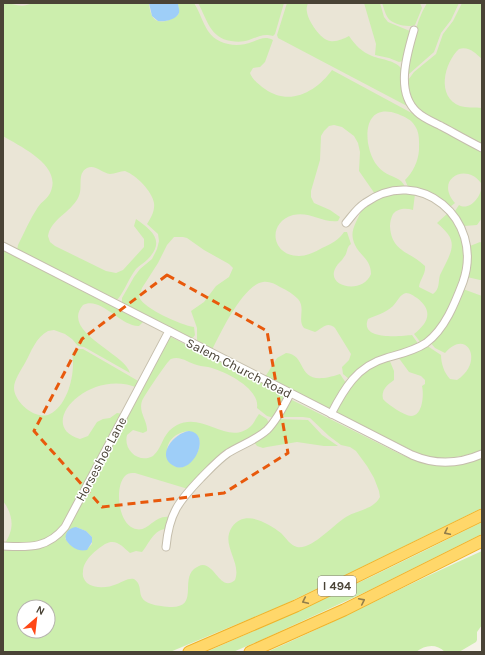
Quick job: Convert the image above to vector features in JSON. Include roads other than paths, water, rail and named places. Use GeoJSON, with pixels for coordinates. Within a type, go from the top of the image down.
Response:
{"type":"FeatureCollection","features":[{"type":"Feature","properties":{"kind":"highway","name":"I 494"},"geometry":{"type":"LineString","coordinates":[[189,652],[296,606],[482,515]]}},
{"type":"Feature","properties":{"kind":"highway","name":"I 494"},"geometry":{"type":"LineString","coordinates":[[250,652],[312,625],[482,541]]}},
{"type":"Feature","properties":{"kind":"highway"},"geometry":{"type":"LineString","coordinates":[[436,564],[482,546]]}},
{"type":"Feature","properties":{"kind":"street"},"geometry":{"type":"LineString","coordinates":[[414,30],[407,55],[404,75],[406,94],[412,106],[424,118],[482,148]]}},
{"type":"Feature","properties":{"kind":"street"},"geometry":{"type":"LineString","coordinates":[[331,414],[350,382],[365,368],[377,361],[414,349],[427,342],[435,335],[444,322],[454,302],[465,276],[468,263],[467,240],[458,220],[451,211],[442,204],[423,194],[403,191],[382,194],[363,205],[346,223]]}},
{"type":"Feature","properties":{"kind":"street","name":"Salem Church Road"},"geometry":{"type":"LineString","coordinates":[[3,246],[405,452],[427,460],[451,462],[467,460],[482,454]]}},
{"type":"Feature","properties":{"kind":"street","name":"Horseshoe Lane"},"geometry":{"type":"LineString","coordinates":[[3,546],[40,545],[52,540],[61,532],[169,331]]}},
{"type":"Feature","properties":{"kind":"street"},"geometry":{"type":"LineString","coordinates":[[166,547],[168,530],[172,517],[182,499],[222,457],[256,438],[267,430],[276,420],[290,394]]}},
{"type":"Feature","properties":{"kind":"water"},"geometry":{"type":"Polygon","coordinates":[[[149,3],[178,3],[179,13],[173,19],[158,21],[152,16],[149,3]]]}},
{"type":"Feature","properties":{"kind":"water"},"geometry":{"type":"Polygon","coordinates":[[[189,431],[196,434],[199,439],[200,446],[197,453],[193,460],[187,465],[181,467],[174,466],[166,457],[166,451],[173,440],[189,431]]]}},
{"type":"Feature","properties":{"kind":"water"},"geometry":{"type":"Polygon","coordinates":[[[76,527],[86,531],[92,537],[92,542],[87,550],[75,548],[66,540],[68,531],[71,528],[76,527]]]}}]}
